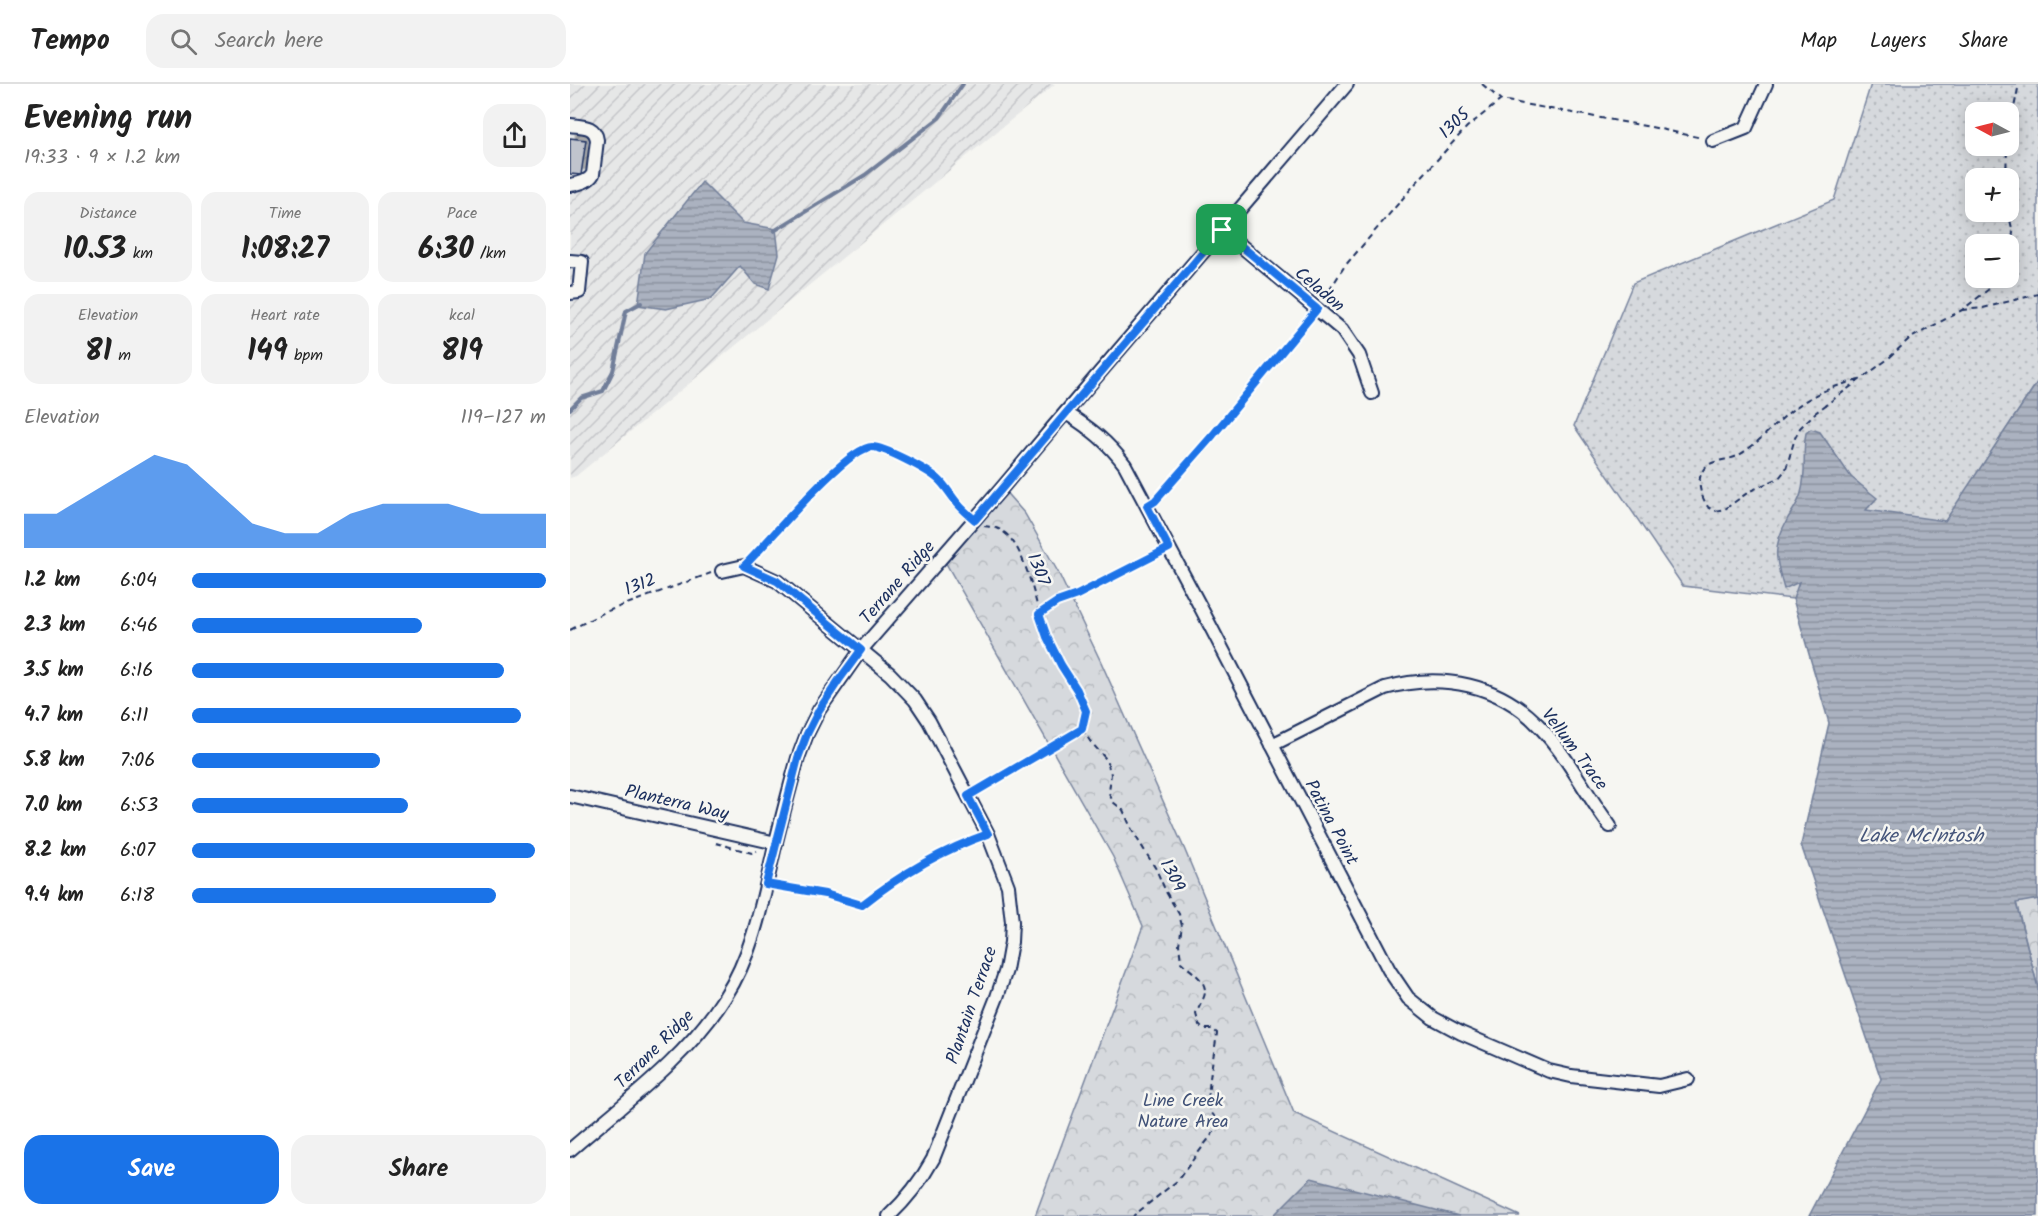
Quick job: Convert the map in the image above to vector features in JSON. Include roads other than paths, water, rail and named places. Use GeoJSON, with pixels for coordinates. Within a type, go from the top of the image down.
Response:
{"type":"FeatureCollection","features":[{"type":"Feature","properties":{"kind":"street","name":"Terrane Ridge"},"geometry":{"type":"LineString","coordinates":[[570,1150],[695,1039],[726,997],[744,962],[798,758],[819,710],[839,680],[861,650],[975,520],[1347,84]]}},
{"type":"Feature","properties":{"kind":"street"},"geometry":{"type":"LineString","coordinates":[[1713,141],[1746,128],[1766,84]]}},
{"type":"Feature","properties":{"kind":"street"},"geometry":{"type":"LineString","coordinates":[[570,125],[589,128],[596,134],[597,140],[593,174],[579,184],[570,185]]}},
{"type":"Feature","properties":{"kind":"street","name":"Celadon"},"geometry":{"type":"LineString","coordinates":[[1222,230],[1342,330],[1359,355],[1372,393]]}},
{"type":"Feature","properties":{"kind":"street"},"geometry":{"type":"LineString","coordinates":[[570,261],[582,262],[579,292],[570,293]]}},
{"type":"Feature","properties":{"kind":"street","name":"Patina Point"},"geometry":{"type":"LineString","coordinates":[[1066,413],[1089,427],[1112,447],[1125,465],[1389,970],[1408,998],[1433,1018],[1461,1033],[1550,1071],[1571,1076],[1659,1086],[1688,1079]]}},
{"type":"Feature","properties":{"kind":"street","name":"Plantain Terrace"},"geometry":{"type":"LineString","coordinates":[[722,571],[744,566],[777,581],[890,674],[915,700],[988,834],[1004,872],[1011,905],[1011,942],[1005,970],[953,1112],[933,1159],[921,1181],[889,1216]]}},
{"type":"Feature","properties":{"kind":"street","name":"Vellum Trace"},"geometry":{"type":"LineString","coordinates":[[1272,745],[1385,688],[1402,683],[1428,680],[1468,685],[1490,692],[1513,704],[1542,729],[1610,826]]}},
{"type":"Feature","properties":{"kind":"street","name":"Planterra Way"},"geometry":{"type":"LineString","coordinates":[[570,796],[776,843]]}},
{"type":"Feature","properties":{"kind":"water"},"geometry":{"type":"Polygon","coordinates":[[[702,182],[743,223],[776,229],[779,254],[769,289],[755,284],[740,266],[711,299],[666,309],[638,305],[645,253],[702,182]]]}},
{"type":"Feature","properties":{"kind":"water","name":"Lake McIntosh"},"geometry":{"type":"Polygon","coordinates":[[[2038,381],[2038,899],[2016,903],[2038,988],[2038,1216],[1809,1216],[1881,1079],[1801,845],[1829,723],[1793,599],[1799,582],[1784,589],[1777,561],[1777,545],[1801,493],[1806,433],[1811,429],[1820,432],[1851,477],[1877,498],[1866,510],[1945,521],[2038,381]]]}},
{"type":"Feature","properties":{"kind":"water"},"geometry":{"type":"Polygon","coordinates":[[[1311,1178],[1459,1216],[1273,1216],[1311,1178]]]}},
{"type":"Feature","properties":{"kind":"waterway"},"geometry":{"type":"LineString","coordinates":[[774,231],[865,175],[939,118],[963,84]]}},
{"type":"Feature","properties":{"kind":"waterway"},"geometry":{"type":"LineString","coordinates":[[570,409],[581,398],[603,391],[613,371],[626,311],[641,303]]}},
{"type":"Feature","properties":{"kind":"park label","name":"Line Creek Nature Area"},"geometry":{"type":"Point","coordinates":[1183,1110]}}]}
